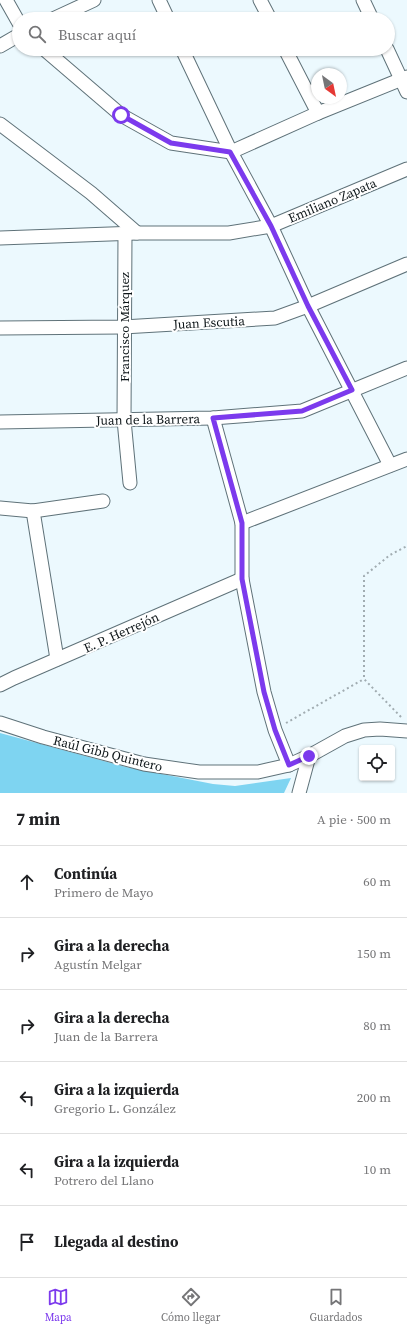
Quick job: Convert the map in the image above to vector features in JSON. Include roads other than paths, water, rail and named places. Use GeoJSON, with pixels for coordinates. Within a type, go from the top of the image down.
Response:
{"type":"FeatureCollection","features":[{"type":"Feature","properties":{"kind":"street"},"geometry":{"type":"LineString","coordinates":[[6,0],[13,12]]}},
{"type":"Feature","properties":{"kind":"street"},"geometry":{"type":"LineString","coordinates":[[68,12],[94,0]]}},
{"type":"Feature","properties":{"kind":"street"},"geometry":{"type":"LineString","coordinates":[[159,0],[165,12]]}},
{"type":"Feature","properties":{"kind":"street"},"geometry":{"type":"LineString","coordinates":[[260,0],[266,12]]}},
{"type":"Feature","properties":{"kind":"street"},"geometry":{"type":"LineString","coordinates":[[363,0],[369,12]]}},
{"type":"Feature","properties":{"kind":"street"},"geometry":{"type":"LineString","coordinates":[[0,46],[12,39]]}},
{"type":"Feature","properties":{"kind":"street"},"geometry":{"type":"LineString","coordinates":[[52,56],[121,115],[171,143],[230,152],[318,113],[405,83],[390,56]]}},
{"type":"Feature","properties":{"kind":"street"},"geometry":{"type":"LineString","coordinates":[[185,56],[230,152],[271,226],[308,306],[390,465]]}},
{"type":"Feature","properties":{"kind":"street"},"geometry":{"type":"LineString","coordinates":[[289,56],[318,113]]}},
{"type":"Feature","properties":{"kind":"street"},"geometry":{"type":"LineString","coordinates":[[0,124],[91,193],[131,233]]}},
{"type":"Feature","properties":{"kind":"street","name":"Emiliano Zapata"},"geometry":{"type":"LineString","coordinates":[[0,238],[131,233],[230,233],[271,226],[407,168]]}},
{"type":"Feature","properties":{"kind":"street","name":"Francisco Márquez"},"geometry":{"type":"LineString","coordinates":[[130,483],[124,420],[124,327],[131,233]]}},
{"type":"Feature","properties":{"kind":"street","name":"Juan Escutia"},"geometry":{"type":"LineString","coordinates":[[0,328],[124,327],[274,318],[308,306],[407,264]]}},
{"type":"Feature","properties":{"kind":"street","name":"Juan de la Barrera"},"geometry":{"type":"LineString","coordinates":[[0,422],[213,418],[302,411],[407,368]]}},
{"type":"Feature","properties":{"kind":"street"},"geometry":{"type":"LineString","coordinates":[[213,418],[242,523],[242,579],[264,692],[275,730],[289,765]]}},
{"type":"Feature","properties":{"kind":"street"},"geometry":{"type":"LineString","coordinates":[[242,523],[407,459]]}},
{"type":"Feature","properties":{"kind":"street"},"geometry":{"type":"LineString","coordinates":[[0,508],[33,510],[104,501]]}},
{"type":"Feature","properties":{"kind":"street"},"geometry":{"type":"LineString","coordinates":[[33,510],[57,660]]}},
{"type":"Feature","properties":{"kind":"street","name":"E. P. Herrejón"},"geometry":{"type":"LineString","coordinates":[[0,685],[242,579]]}},
{"type":"Feature","properties":{"kind":"street","name":"Raúl Gibb Quintero"},"geometry":{"type":"LineString","coordinates":[[0,723],[43,737],[144,764],[192,771],[258,772],[289,765],[309,756],[344,736],[364,730],[380,729],[407,731]]}},
{"type":"Feature","properties":{"kind":"street"},"geometry":{"type":"LineString","coordinates":[[299,793],[309,756]]}}]}
